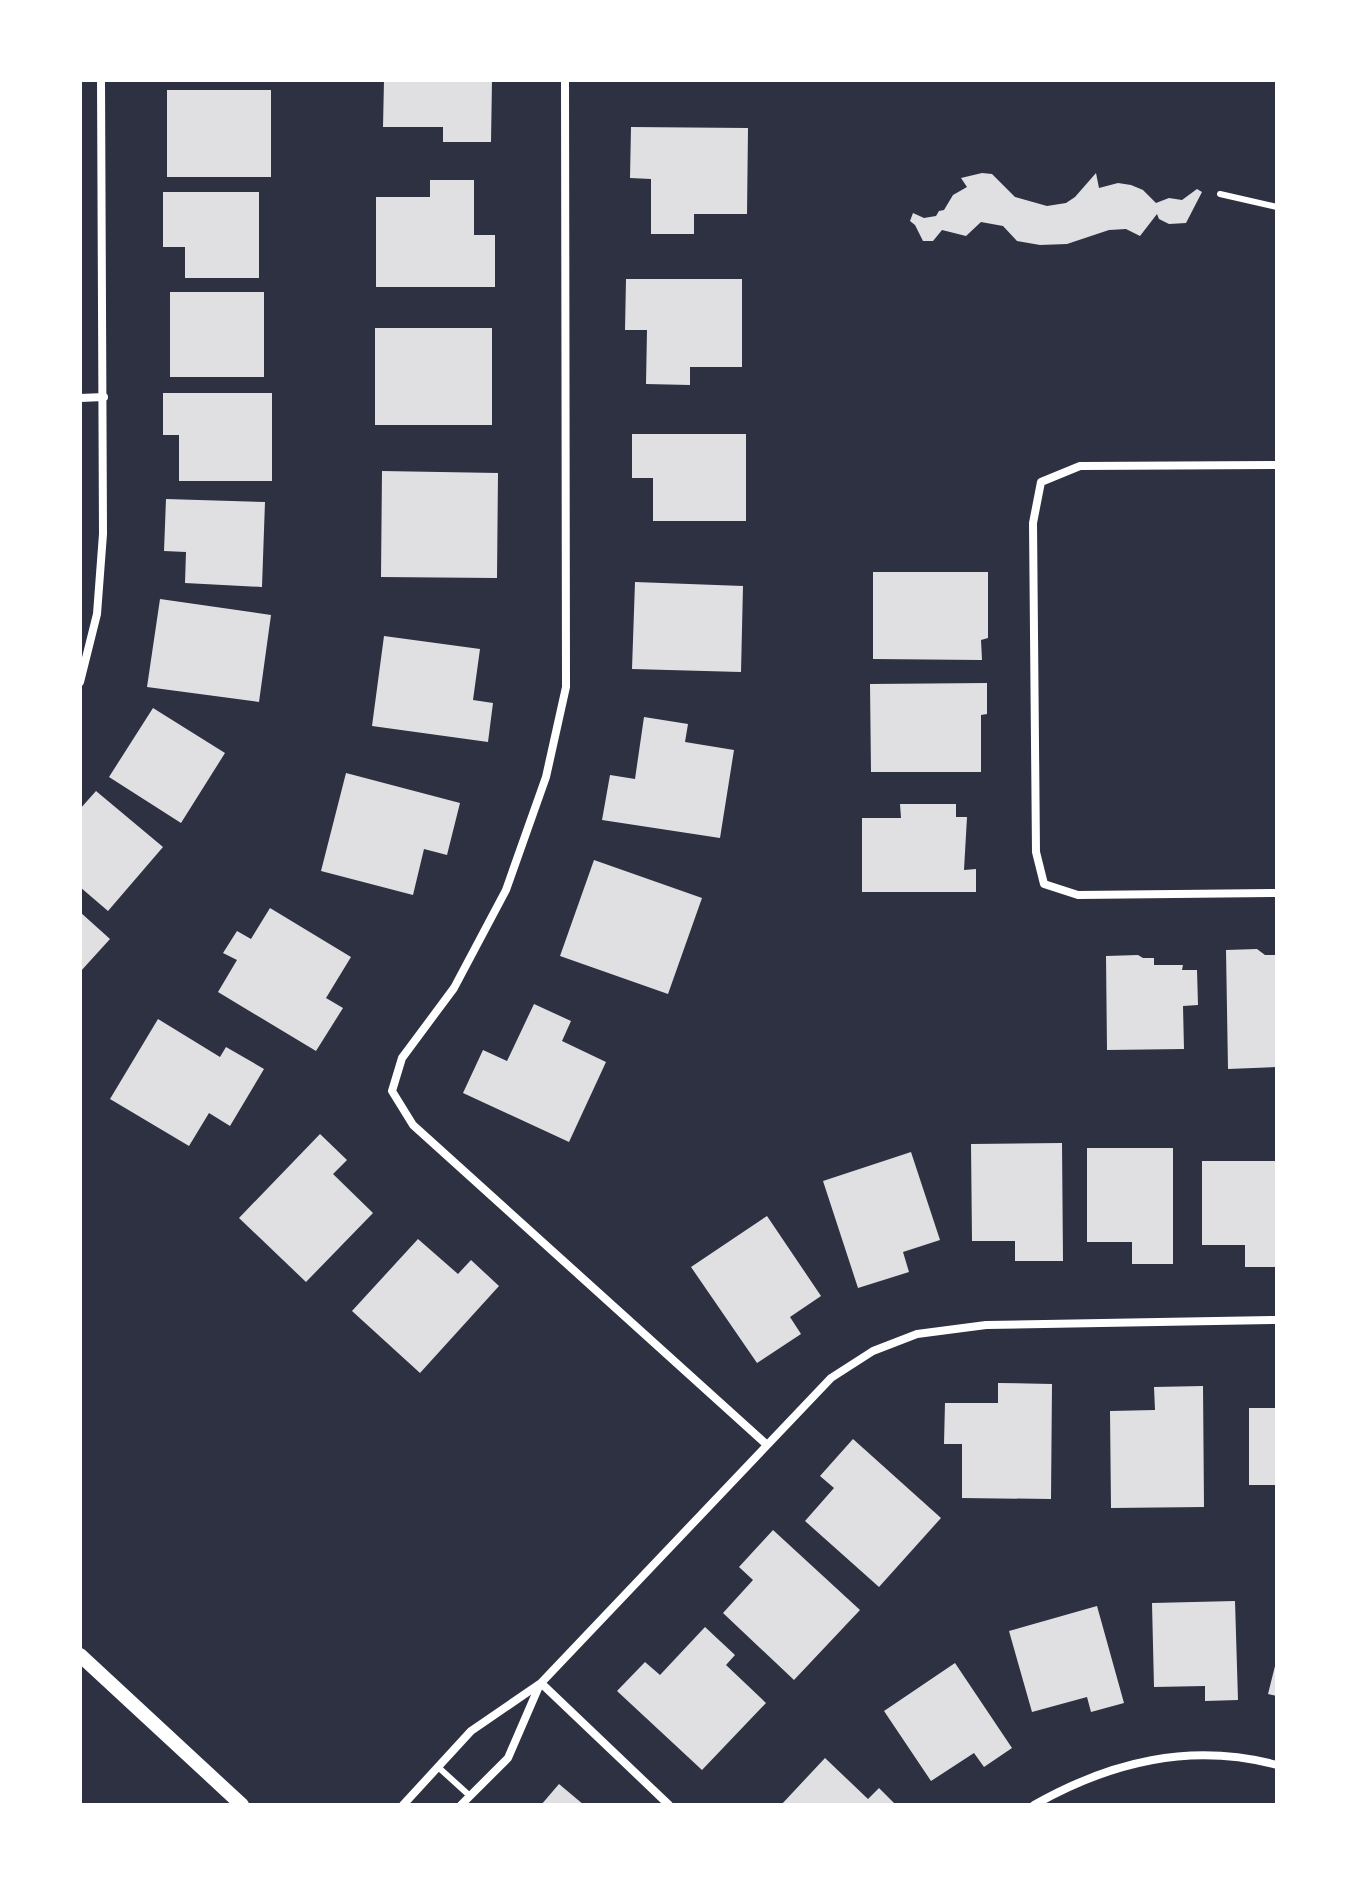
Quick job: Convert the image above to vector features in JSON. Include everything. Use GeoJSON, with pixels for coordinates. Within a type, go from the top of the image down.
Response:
{"type":"FeatureCollection","features":[{"type":"Feature","properties":{"kind":"street"},"geometry":{"type":"LineString","coordinates":[[80,682],[97,614],[103,534],[101,80]]}},
{"type":"Feature","properties":{"kind":"street"},"geometry":{"type":"LineString","coordinates":[[565,80],[566,687],[546,777],[506,890],[454,988],[402,1058],[392,1091],[413,1125],[766,1444]]}},
{"type":"Feature","properties":{"kind":"street"},"geometry":{"type":"LineString","coordinates":[[80,398],[104,397]]}},
{"type":"Feature","properties":{"kind":"street"},"geometry":{"type":"LineString","coordinates":[[1277,465],[1080,466],[1041,482],[1033,523],[1036,852],[1044,884],[1078,895],[1277,893]]}},
{"type":"Feature","properties":{"kind":"street"},"geometry":{"type":"LineString","coordinates":[[403,1805],[471,1731],[541,1683],[831,1378],[873,1351],[917,1334],[986,1325],[1277,1320]]}},
{"type":"Feature","properties":{"kind":"street"},"geometry":{"type":"LineString","coordinates":[[80,1655],[242,1805]]}},
{"type":"Feature","properties":{"kind":"street"},"geometry":{"type":"LineString","coordinates":[[461,1805],[508,1758],[541,1683]]}},
{"type":"Feature","properties":{"kind":"street"},"geometry":{"type":"LineString","coordinates":[[541,1683],[669,1805]]}},
{"type":"Feature","properties":{"kind":"street"},"geometry":{"type":"LineString","coordinates":[[1034,1805],[1074,1782],[1134,1762],[1195,1755],[1277,1765]]}},
{"type":"Feature","properties":{"kind":"lane"},"geometry":{"type":"LineString","coordinates":[[1220,194],[1277,207]]}},
{"type":"Feature","properties":{"kind":"lane"},"geometry":{"type":"LineString","coordinates":[[438,1767],[470,1796]]}},
{"type":"Feature","properties":{"kind":"building"},"geometry":{"type":"Polygon","coordinates":[[[384,80],[492,80],[491,142],[443,142],[443,127],[383,127],[384,80]]]}},
{"type":"Feature","properties":{"kind":"building"},"geometry":{"type":"Polygon","coordinates":[[[167,90],[271,90],[271,177],[167,177],[167,90]]]}},
{"type":"Feature","properties":{"kind":"building"},"geometry":{"type":"Polygon","coordinates":[[[631,127],[748,128],[747,214],[694,214],[694,234],[651,234],[651,179],[630,178],[631,127]]]}},
{"type":"Feature","properties":{"kind":"building"},"geometry":{"type":"Polygon","coordinates":[[[1096,173],[1099,188],[1118,183],[1131,185],[1143,190],[1156,203],[1169,198],[1182,200],[1197,189],[1202,192],[1186,223],[1169,224],[1159,219],[1157,214],[1140,236],[1126,229],[1109,230],[1067,244],[1040,245],[1017,241],[1003,226],[981,222],[966,236],[942,230],[933,241],[923,241],[910,221],[913,213],[924,218],[936,216],[944,210],[953,195],[967,187],[961,178],[992,174],[1015,197],[1047,206],[1066,203],[1075,197],[1096,173]]]}},
{"type":"Feature","properties":{"kind":"building"},"geometry":{"type":"Polygon","coordinates":[[[430,180],[474,180],[474,235],[495,235],[495,287],[376,287],[376,197],[430,197],[430,180]]]}},
{"type":"Feature","properties":{"kind":"building"},"geometry":{"type":"Polygon","coordinates":[[[163,192],[259,192],[259,278],[185,278],[185,247],[163,247],[163,192]]]}},
{"type":"Feature","properties":{"kind":"building"},"geometry":{"type":"Polygon","coordinates":[[[626,279],[742,279],[742,367],[690,367],[690,385],[646,384],[647,330],[625,330],[626,279]]]}},
{"type":"Feature","properties":{"kind":"building"},"geometry":{"type":"Polygon","coordinates":[[[170,292],[264,292],[264,377],[170,377],[170,292]]]}},
{"type":"Feature","properties":{"kind":"building"},"geometry":{"type":"Polygon","coordinates":[[[375,328],[492,328],[492,425],[375,425],[375,328]]]}},
{"type":"Feature","properties":{"kind":"building"},"geometry":{"type":"Polygon","coordinates":[[[163,393],[272,393],[272,481],[179,481],[179,435],[163,435],[163,393]]]}},
{"type":"Feature","properties":{"kind":"building"},"geometry":{"type":"Polygon","coordinates":[[[632,434],[746,434],[746,521],[653,521],[653,478],[632,478],[632,434]]]}},
{"type":"Feature","properties":{"kind":"building"},"geometry":{"type":"Polygon","coordinates":[[[382,471],[498,473],[497,578],[381,577],[382,471]]]}},
{"type":"Feature","properties":{"kind":"building"},"geometry":{"type":"Polygon","coordinates":[[[166,499],[265,502],[262,587],[185,583],[186,552],[164,551],[166,499]]]}},
{"type":"Feature","properties":{"kind":"building"},"geometry":{"type":"Polygon","coordinates":[[[873,572],[988,572],[988,638],[981,640],[982,660],[873,659],[873,572]]]}},
{"type":"Feature","properties":{"kind":"building"},"geometry":{"type":"Polygon","coordinates":[[[635,582],[743,586],[741,672],[632,669],[635,582]]]}},
{"type":"Feature","properties":{"kind":"building"},"geometry":{"type":"Polygon","coordinates":[[[160,599],[271,615],[259,702],[147,687],[160,599]]]}},
{"type":"Feature","properties":{"kind":"building"},"geometry":{"type":"Polygon","coordinates":[[[384,636],[480,649],[473,700],[493,703],[488,742],[372,726],[384,636]]]}},
{"type":"Feature","properties":{"kind":"building"},"geometry":{"type":"Polygon","coordinates":[[[987,683],[987,714],[981,715],[981,772],[871,772],[870,684],[987,683]]]}},
{"type":"Feature","properties":{"kind":"building"},"geometry":{"type":"Polygon","coordinates":[[[153,708],[225,753],[181,823],[109,777],[153,708]]]}},
{"type":"Feature","properties":{"kind":"building"},"geometry":{"type":"Polygon","coordinates":[[[644,717],[688,724],[685,742],[734,750],[720,838],[602,820],[610,775],[635,779],[644,717]]]}},
{"type":"Feature","properties":{"kind":"building"},"geometry":{"type":"Polygon","coordinates":[[[346,773],[460,803],[447,855],[424,849],[413,895],[321,871],[346,773]]]}},
{"type":"Feature","properties":{"kind":"building"},"geometry":{"type":"Polygon","coordinates":[[[96,791],[163,847],[108,911],[80,887],[80,809],[96,791]]]}},
{"type":"Feature","properties":{"kind":"building"},"geometry":{"type":"Polygon","coordinates":[[[900,804],[956,804],[956,817],[967,817],[964,870],[976,869],[976,892],[862,892],[862,818],[901,818],[900,804]]]}},
{"type":"Feature","properties":{"kind":"building"},"geometry":{"type":"Polygon","coordinates":[[[594,860],[702,898],[668,994],[560,956],[594,860]]]}},
{"type":"Feature","properties":{"kind":"building"},"geometry":{"type":"Polygon","coordinates":[[[270,908],[351,957],[326,998],[343,1008],[316,1051],[218,992],[237,960],[223,953],[237,931],[251,939],[270,908]]]}},
{"type":"Feature","properties":{"kind":"building"},"geometry":{"type":"Polygon","coordinates":[[[80,912],[110,939],[80,972],[80,912]]]}},
{"type":"Feature","properties":{"kind":"building"},"geometry":{"type":"Polygon","coordinates":[[[1257,949],[1265,955],[1277,955],[1277,1067],[1228,1069],[1226,950],[1257,949]]]}},
{"type":"Feature","properties":{"kind":"building"},"geometry":{"type":"Polygon","coordinates":[[[1106,956],[1154,958],[1154,965],[1183,965],[1182,970],[1197,970],[1198,1005],[1183,1006],[1184,1049],[1107,1050],[1106,956]]]}},
{"type":"Feature","properties":{"kind":"building"},"geometry":{"type":"Polygon","coordinates":[[[534,1004],[571,1021],[562,1041],[606,1062],[569,1142],[463,1093],[483,1050],[507,1061],[534,1004]]]}},
{"type":"Feature","properties":{"kind":"building"},"geometry":{"type":"Polygon","coordinates":[[[158,1019],[220,1057],[226,1047],[264,1069],[230,1126],[209,1113],[189,1146],[110,1099],[158,1019]]]}},
{"type":"Feature","properties":{"kind":"building"},"geometry":{"type":"Polygon","coordinates":[[[320,1134],[347,1160],[333,1174],[373,1213],[306,1282],[239,1218],[320,1134]]]}},
{"type":"Feature","properties":{"kind":"building"},"geometry":{"type":"Polygon","coordinates":[[[1062,1143],[1063,1261],[1015,1261],[1015,1241],[972,1241],[971,1144],[1062,1143]]]}},
{"type":"Feature","properties":{"kind":"building"},"geometry":{"type":"Polygon","coordinates":[[[1087,1148],[1173,1148],[1173,1264],[1132,1264],[1132,1242],[1087,1242],[1087,1148]]]}},
{"type":"Feature","properties":{"kind":"building"},"geometry":{"type":"Polygon","coordinates":[[[911,1152],[940,1240],[903,1252],[909,1272],[858,1288],[823,1181],[911,1152]]]}},
{"type":"Feature","properties":{"kind":"building"},"geometry":{"type":"Polygon","coordinates":[[[1202,1161],[1277,1161],[1277,1267],[1245,1267],[1245,1245],[1202,1245],[1202,1161]]]}},
{"type":"Feature","properties":{"kind":"building"},"geometry":{"type":"Polygon","coordinates":[[[767,1216],[821,1296],[790,1317],[801,1334],[757,1363],[691,1267],[767,1216]]]}},
{"type":"Feature","properties":{"kind":"building"},"geometry":{"type":"Polygon","coordinates":[[[418,1239],[458,1274],[471,1260],[499,1286],[420,1373],[352,1311],[418,1239]]]}},
{"type":"Feature","properties":{"kind":"building"},"geometry":{"type":"Polygon","coordinates":[[[998,1383],[1052,1384],[1051,1499],[962,1498],[962,1444],[944,1444],[945,1403],[998,1403],[998,1383]]]}},
{"type":"Feature","properties":{"kind":"building"},"geometry":{"type":"Polygon","coordinates":[[[1203,1386],[1204,1507],[1111,1508],[1110,1411],[1155,1410],[1154,1387],[1203,1386]]]}},
{"type":"Feature","properties":{"kind":"building"},"geometry":{"type":"Polygon","coordinates":[[[1249,1408],[1277,1408],[1277,1485],[1249,1485],[1249,1408]]]}},
{"type":"Feature","properties":{"kind":"building"},"geometry":{"type":"Polygon","coordinates":[[[853,1439],[941,1518],[879,1587],[805,1521],[834,1488],[820,1476],[853,1439]]]}},
{"type":"Feature","properties":{"kind":"building"},"geometry":{"type":"Polygon","coordinates":[[[773,1530],[860,1610],[794,1680],[723,1613],[753,1580],[739,1567],[773,1530]]]}},
{"type":"Feature","properties":{"kind":"building"},"geometry":{"type":"Polygon","coordinates":[[[1235,1601],[1238,1700],[1205,1701],[1205,1686],[1154,1687],[1152,1603],[1235,1601]]]}},
{"type":"Feature","properties":{"kind":"building"},"geometry":{"type":"Polygon","coordinates":[[[1097,1606],[1124,1703],[1091,1712],[1087,1697],[1032,1712],[1009,1631],[1097,1606]]]}},
{"type":"Feature","properties":{"kind":"building"},"geometry":{"type":"Polygon","coordinates":[[[705,1627],[735,1655],[726,1665],[766,1703],[702,1770],[617,1691],[645,1662],[660,1675],[705,1627]]]}},
{"type":"Feature","properties":{"kind":"building"},"geometry":{"type":"Polygon","coordinates":[[[1277,1662],[1277,1696],[1268,1694],[1277,1662]]]}},
{"type":"Feature","properties":{"kind":"building"},"geometry":{"type":"Polygon","coordinates":[[[955,1663],[1012,1748],[984,1767],[974,1753],[931,1781],[884,1711],[955,1663]]]}},
{"type":"Feature","properties":{"kind":"building"},"geometry":{"type":"Polygon","coordinates":[[[825,1758],[868,1799],[879,1788],[896,1805],[781,1805],[825,1758]]]}},
{"type":"Feature","properties":{"kind":"building"},"geometry":{"type":"Polygon","coordinates":[[[559,1784],[584,1805],[541,1805],[559,1784]]]}}]}
